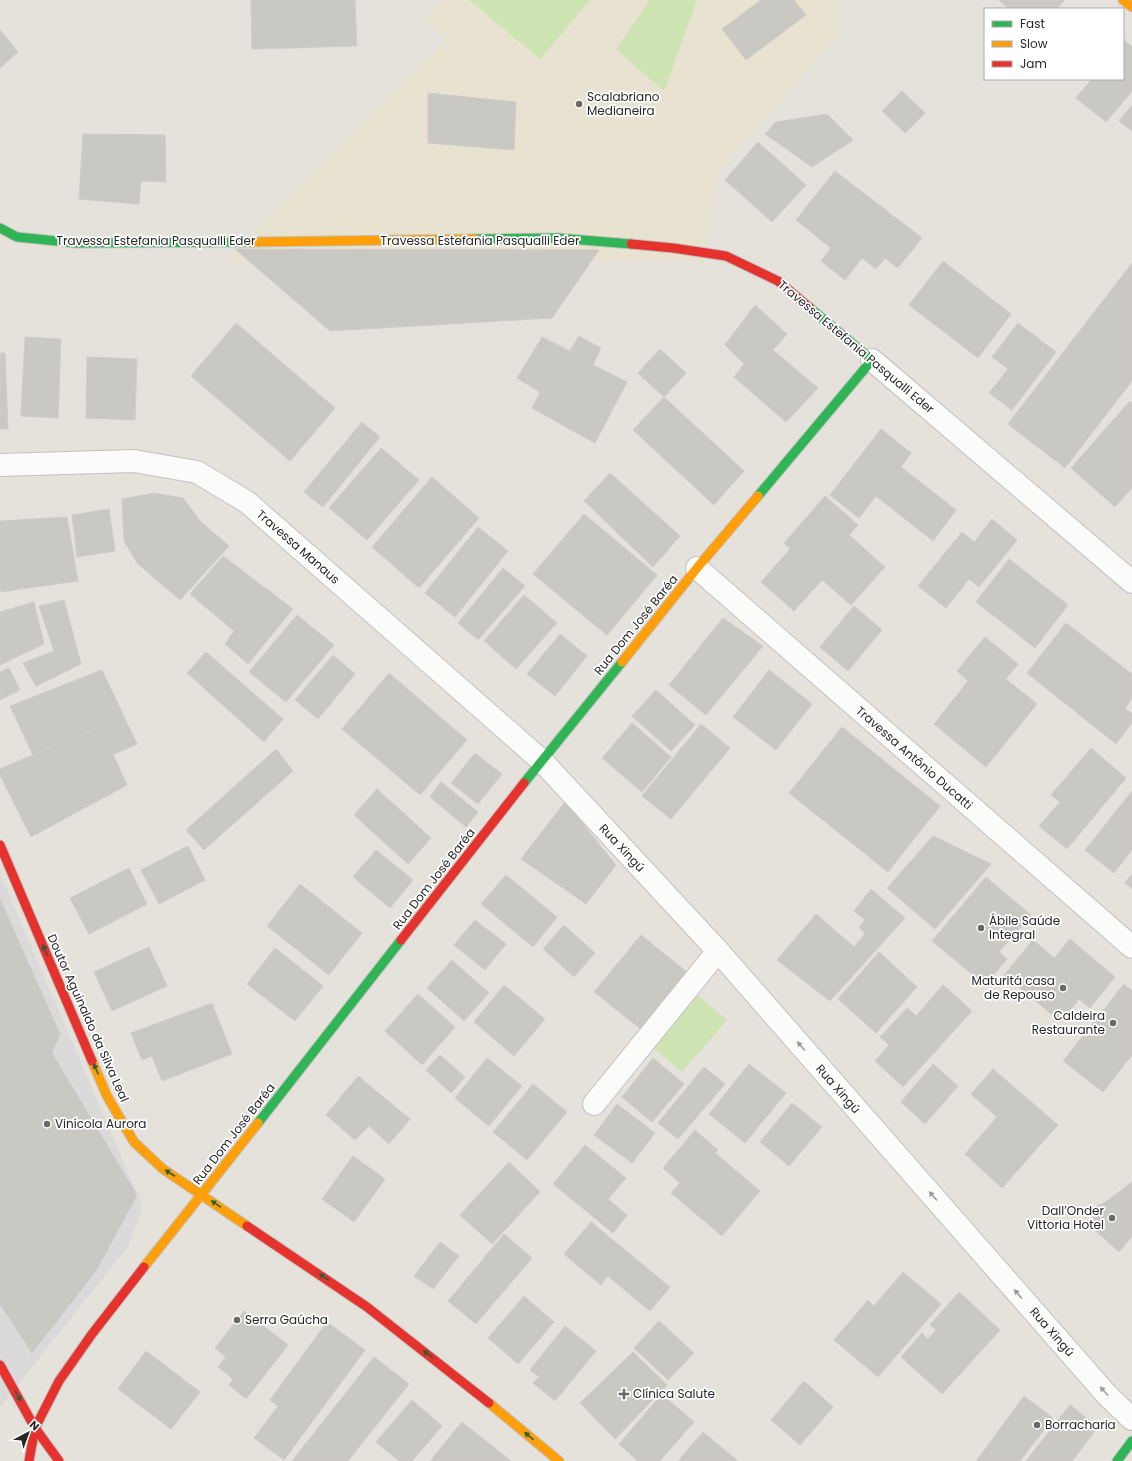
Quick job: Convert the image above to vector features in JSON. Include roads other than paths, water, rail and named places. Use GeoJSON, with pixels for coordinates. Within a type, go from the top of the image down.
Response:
{"type":"FeatureCollection","features":[{"type":"Feature","properties":{"kind":"street"},"geometry":{"type":"LineString","coordinates":[[1123,0],[1132,7]]}},
{"type":"Feature","properties":{"kind":"street","name":"Travessa Estefania Pasqualli Eder"},"geometry":{"type":"LineString","coordinates":[[0,228],[17,237],[76,243],[558,238],[673,248],[726,256],[778,281],[1132,582]]}},
{"type":"Feature","properties":{"kind":"street","name":"Rua Dom José Baréa"},"geometry":{"type":"LineString","coordinates":[[29,1461],[35,1428],[59,1381],[92,1334],[542,761],[697,568],[872,360]]}},
{"type":"Feature","properties":{"kind":"street","name":"Travessa Manaus"},"geometry":{"type":"LineString","coordinates":[[0,465],[134,461],[197,472],[247,502],[542,761]]}},
{"type":"Feature","properties":{"kind":"street","name":"Travessa Antônio Ducatti"},"geometry":{"type":"LineString","coordinates":[[697,568],[1132,947]]}},
{"type":"Feature","properties":{"kind":"street","name":"Rua Xingú"},"geometry":{"type":"LineString","coordinates":[[542,761],[718,951],[1107,1395],[1132,1419]]}},
{"type":"Feature","properties":{"kind":"street","name":"Doutor Aguinaldo da Silva Leal"},"geometry":{"type":"LineString","coordinates":[[0,845],[107,1096],[134,1142],[163,1169],[367,1307],[484,1398],[559,1461]]}},
{"type":"Feature","properties":{"kind":"street"},"geometry":{"type":"LineString","coordinates":[[594,1104],[718,951]]}},
{"type":"Feature","properties":{"kind":"street"},"geometry":{"type":"LineString","coordinates":[[0,1365],[35,1428],[59,1461]]}},
{"type":"Feature","properties":{"kind":"street"},"geometry":{"type":"LineString","coordinates":[[1117,1461],[1132,1441]]}},
{"type":"Feature","properties":{"kind":"place","name":"Scalabriano Medianeira"},"geometry":{"type":"Point","coordinates":[579,104]}},
{"type":"Feature","properties":{"kind":"place","name":"Ábile Saúde Integral"},"geometry":{"type":"Point","coordinates":[981,928]}},
{"type":"Feature","properties":{"kind":"place","name":"Maturitá casa de Repouso"},"geometry":{"type":"Point","coordinates":[1063,988]}},
{"type":"Feature","properties":{"kind":"place","name":"Caldeira Restaurante"},"geometry":{"type":"Point","coordinates":[1113,1023]}},
{"type":"Feature","properties":{"kind":"place","name":"Vinícola Aurora"},"geometry":{"type":"Point","coordinates":[47,1124]}},
{"type":"Feature","properties":{"kind":"place","name":"Dall’Onder Vittoria Hotel"},"geometry":{"type":"Point","coordinates":[1112,1218]}},
{"type":"Feature","properties":{"kind":"place","name":"Serra Gaúcha"},"geometry":{"type":"Point","coordinates":[237,1320]}},
{"type":"Feature","properties":{"kind":"place","name":"Clínica Salute"},"geometry":{"type":"Point","coordinates":[624,1394]}},
{"type":"Feature","properties":{"kind":"place","name":"Borracharia"},"geometry":{"type":"Point","coordinates":[1037,1425]}}]}
